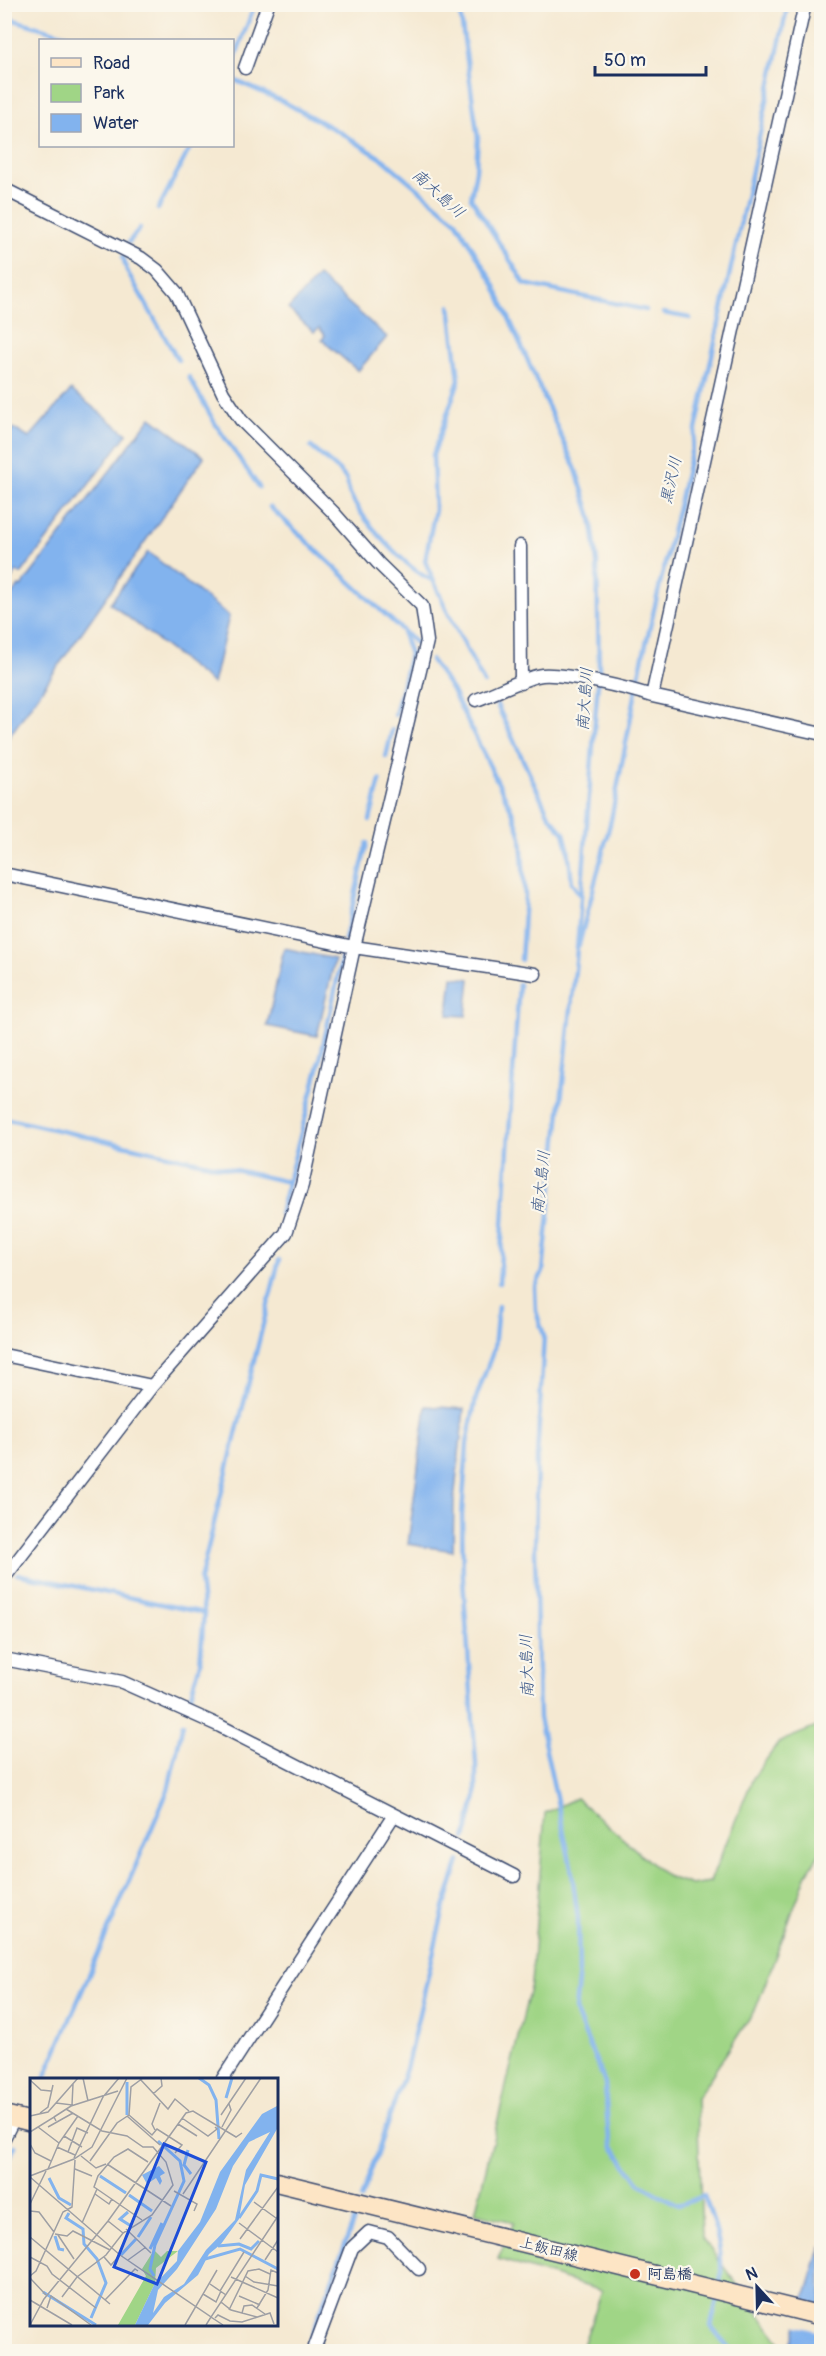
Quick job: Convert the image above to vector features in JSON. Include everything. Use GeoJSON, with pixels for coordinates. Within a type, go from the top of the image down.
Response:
{"type":"FeatureCollection","features":[{"type":"Feature","properties":{"kind":"main road","name":"上飯田線"},"geometry":{"type":"LineString","coordinates":[[278,2182],[822,2316]]}},
{"type":"Feature","properties":{"kind":"street"},"geometry":{"type":"LineString","coordinates":[[245,68],[268,4]]}},
{"type":"Feature","properties":{"kind":"street"},"geometry":{"type":"LineString","coordinates":[[648,695],[805,4]]}},
{"type":"Feature","properties":{"kind":"street"},"geometry":{"type":"LineString","coordinates":[[4,189],[141,258],[157,270],[176,292],[223,393],[241,420],[422,606],[427,641],[354,947],[302,1185],[286,1233],[152,1386],[4,1578]]}},
{"type":"Feature","properties":{"kind":"street"},"geometry":{"type":"LineString","coordinates":[[520,546],[521,683]]}},
{"type":"Feature","properties":{"kind":"street"},"geometry":{"type":"LineString","coordinates":[[476,700],[540,675],[558,675],[626,688],[822,734]]}},
{"type":"Feature","properties":{"kind":"street"},"geometry":{"type":"LineString","coordinates":[[4,873],[354,947],[535,974]]}},
{"type":"Feature","properties":{"kind":"street"},"geometry":{"type":"LineString","coordinates":[[4,1355],[152,1386]]}},
{"type":"Feature","properties":{"kind":"street"},"geometry":{"type":"LineString","coordinates":[[4,1659],[122,1682],[220,1726],[514,1876]]}},
{"type":"Feature","properties":{"kind":"street"},"geometry":{"type":"LineString","coordinates":[[223,2078],[394,1815]]}},
{"type":"Feature","properties":{"kind":"street"},"geometry":{"type":"LineString","coordinates":[[4,2138],[17,2118]]}},
{"type":"Feature","properties":{"kind":"street"},"geometry":{"type":"LineString","coordinates":[[313,2352],[352,2248],[369,2232],[388,2237],[420,2269]]}},
{"type":"Feature","properties":{"kind":"green space"},"geometry":{"type":"Polygon","coordinates":[[[821,1725],[821,1852],[808,1871],[756,2008],[697,2098],[702,2238],[784,2347],[784,2351],[581,2351],[602,2291],[498,2259],[514,2222],[475,2213],[531,1984],[545,1813],[576,1798],[666,1876],[691,1885],[710,1882],[753,1778],[779,1742],[821,1725]]]}},
{"type":"Feature","properties":{"kind":"water"},"geometry":{"type":"Polygon","coordinates":[[[318,276],[387,337],[358,371],[322,340],[325,335],[319,328],[314,332],[288,309],[318,276]]]}},
{"type":"Feature","properties":{"kind":"water"},"geometry":{"type":"Polygon","coordinates":[[[71,390],[127,434],[21,574],[17,571],[5,588],[5,441],[13,428],[29,438],[71,390]]]}},
{"type":"Feature","properties":{"kind":"water"},"geometry":{"type":"Polygon","coordinates":[[[151,417],[204,457],[6,741],[4,739],[5,604],[19,586],[21,587],[151,417]]]}},
{"type":"Feature","properties":{"kind":"water"},"geometry":{"type":"Polygon","coordinates":[[[148,552],[229,616],[213,684],[110,603],[148,552]]]}},
{"type":"Feature","properties":{"kind":"water"},"geometry":{"type":"Polygon","coordinates":[[[284,948],[335,959],[317,1036],[267,1026],[284,948]]]}},
{"type":"Feature","properties":{"kind":"water"},"geometry":{"type":"Polygon","coordinates":[[[452,977],[470,979],[466,1016],[448,1015],[452,977]]]}},
{"type":"Feature","properties":{"kind":"water"},"geometry":{"type":"Polygon","coordinates":[[[426,1406],[464,1409],[454,1501],[453,1551],[408,1544],[426,1406]]]}},
{"type":"Feature","properties":{"kind":"water"},"geometry":{"type":"Polygon","coordinates":[[[821,2246],[821,2351],[789,2351],[821,2246]]]}},
{"type":"Feature","properties":{"kind":"pier"},"geometry":{"type":"Polygon","coordinates":[[[801,2302],[821,2308],[821,2332],[794,2325],[801,2302]]]}},
{"type":"Feature","properties":{"kind":"waterway"},"geometry":{"type":"LineString","coordinates":[[234,61],[255,4]]}},
{"type":"Feature","properties":{"kind":"waterway"},"geometry":{"type":"LineString","coordinates":[[459,4],[478,138],[471,198],[525,284],[646,310]]}},
{"type":"Feature","properties":{"kind":"waterway","name":"黒沢川"},"geometry":{"type":"LineString","coordinates":[[579,945],[611,820],[641,665],[692,448],[788,4]]}},
{"type":"Feature","properties":{"kind":"waterway","name":"南大島川"},"geometry":{"type":"LineString","coordinates":[[4,17],[79,39]]}},
{"type":"Feature","properties":{"kind":"waterway","name":"南大島川"},"geometry":{"type":"LineString","coordinates":[[234,80],[284,102],[384,160],[456,221],[494,284],[576,470],[591,517],[597,562],[599,669],[576,961],[543,1271],[535,1288],[536,1311],[544,1336],[537,1457],[535,1549],[539,1718],[571,1866],[578,1919],[579,1971],[575,2010],[605,2083],[608,2130],[613,2147],[639,2183],[678,2205],[704,2196],[720,2253],[719,2288]]}},
{"type":"Feature","properties":{"kind":"waterway"},"geometry":{"type":"LineString","coordinates":[[158,209],[190,147]]}},
{"type":"Feature","properties":{"kind":"waterway"},"geometry":{"type":"LineString","coordinates":[[129,242],[140,228]]}},
{"type":"Feature","properties":{"kind":"waterway"},"geometry":{"type":"LineString","coordinates":[[123,257],[127,271],[178,360]]}},
{"type":"Feature","properties":{"kind":"waterway"},"geometry":{"type":"LineString","coordinates":[[450,306],[459,380],[433,455],[435,510],[425,561],[446,609],[484,683]]}},
{"type":"Feature","properties":{"kind":"waterway"},"geometry":{"type":"LineString","coordinates":[[663,313],[690,318]]}},
{"type":"Feature","properties":{"kind":"waterway"},"geometry":{"type":"LineString","coordinates":[[189,377],[216,425],[259,487]]}},
{"type":"Feature","properties":{"kind":"waterway"},"geometry":{"type":"LineString","coordinates":[[311,447],[343,475],[355,503],[385,542],[410,566],[432,580]]}},
{"type":"Feature","properties":{"kind":"waterway"},"geometry":{"type":"LineString","coordinates":[[270,507],[417,644]]}},
{"type":"Feature","properties":{"kind":"waterway"},"geometry":{"type":"LineString","coordinates":[[395,715],[410,654],[403,634]]}},
{"type":"Feature","properties":{"kind":"waterway"},"geometry":{"type":"LineString","coordinates":[[431,660],[452,690],[514,815],[521,837],[525,896],[521,960]]}},
{"type":"Feature","properties":{"kind":"waterway"},"geometry":{"type":"LineString","coordinates":[[497,705],[549,815],[564,833],[572,883],[581,896]]}},
{"type":"Feature","properties":{"kind":"waterway"},"geometry":{"type":"LineString","coordinates":[[386,757],[392,730]]}},
{"type":"Feature","properties":{"kind":"waterway"},"geometry":{"type":"LineString","coordinates":[[370,820],[380,780]]}},
{"type":"Feature","properties":{"kind":"waterway"},"geometry":{"type":"LineString","coordinates":[[345,939],[367,843]]}},
{"type":"Feature","properties":{"kind":"waterway"},"geometry":{"type":"LineString","coordinates":[[288,1182],[318,1069],[342,957]]}},
{"type":"Feature","properties":{"kind":"waterway"},"geometry":{"type":"LineString","coordinates":[[499,1283],[519,984]]}},
{"type":"Feature","properties":{"kind":"waterway"},"geometry":{"type":"LineString","coordinates":[[4,1118],[288,1182],[280,1214]]}},
{"type":"Feature","properties":{"kind":"waterway"},"geometry":{"type":"LineString","coordinates":[[189,1701],[200,1664],[204,1613],[200,1580],[279,1260]]}},
{"type":"Feature","properties":{"kind":"waterway"},"geometry":{"type":"LineString","coordinates":[[465,1838],[476,1797],[476,1764],[463,1579],[462,1514],[467,1443],[476,1398],[494,1349],[498,1306]]}},
{"type":"Feature","properties":{"kind":"waterway"},"geometry":{"type":"LineString","coordinates":[[17,1574],[204,1613]]}},
{"type":"Feature","properties":{"kind":"waterway"},"geometry":{"type":"LineString","coordinates":[[45,2078],[168,1790],[183,1723]]}},
{"type":"Feature","properties":{"kind":"waterway"},"geometry":{"type":"LineString","coordinates":[[361,2199],[406,2069],[444,1908],[459,1861]]}},
{"type":"Feature","properties":{"kind":"waterway"},"geometry":{"type":"LineString","coordinates":[[4,2169],[15,2146]]}},
{"type":"Feature","properties":{"kind":"waterway"},"geometry":{"type":"LineString","coordinates":[[306,2352],[359,2206]]}},
{"type":"Feature","properties":{"kind":"waterway","name":"南大島川"},"geometry":{"type":"LineString","coordinates":[[718,2296],[711,2326],[732,2352]]}},
{"type":"Feature","properties":{"kind":"place","name":"阿島橋"},"geometry":{"type":"Point","coordinates":[635,2274]}}]}
